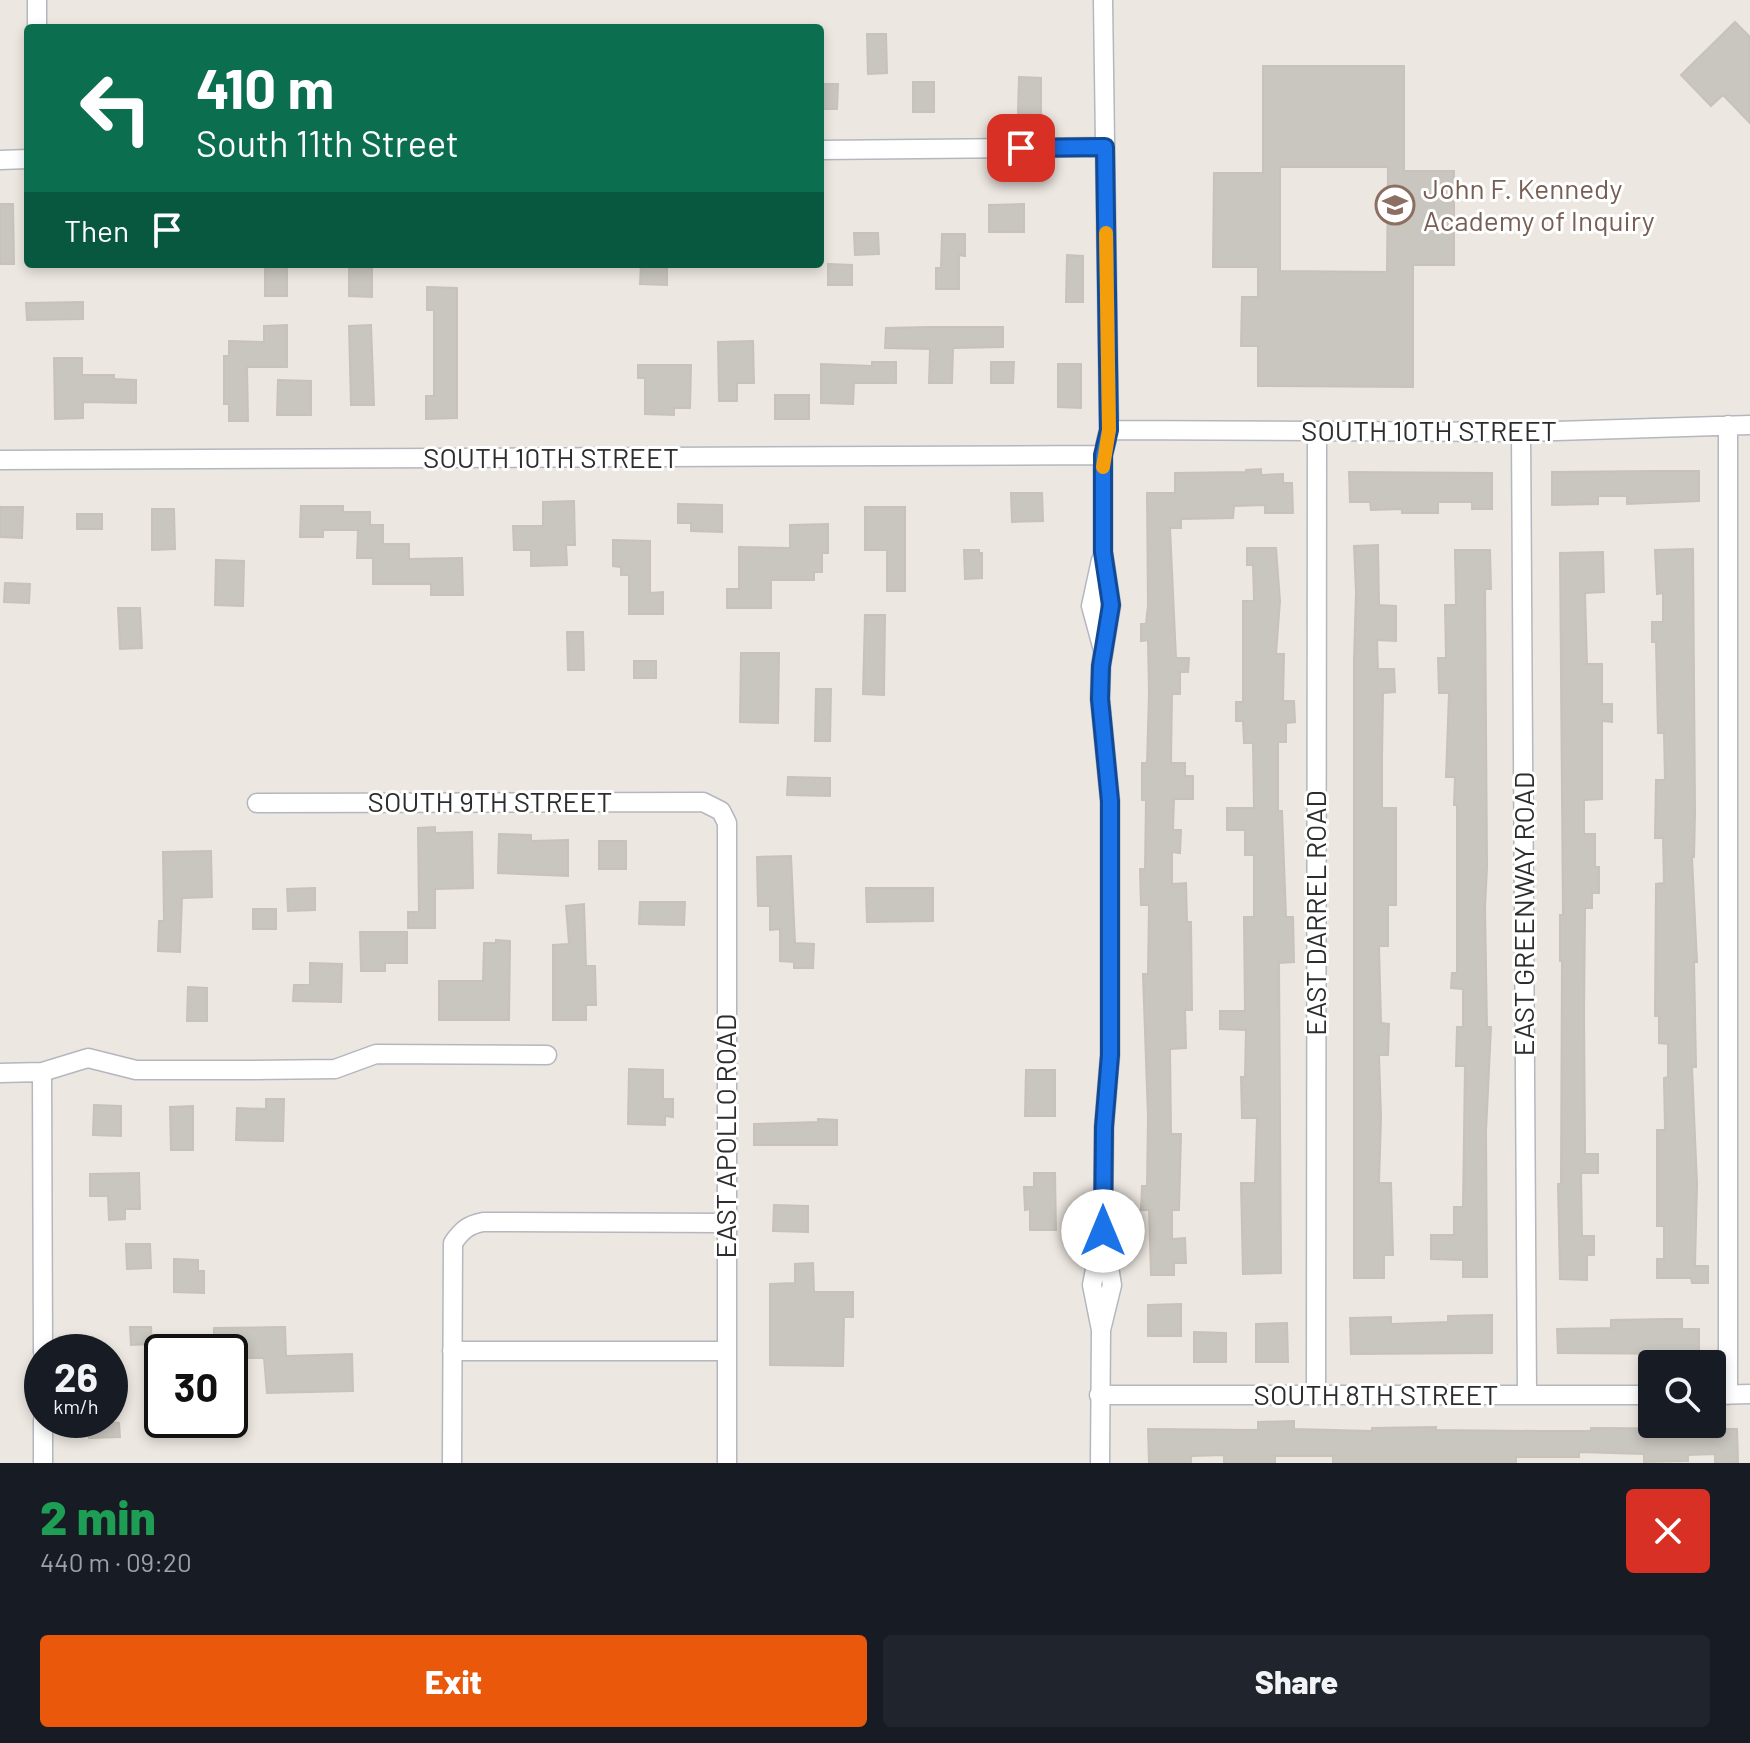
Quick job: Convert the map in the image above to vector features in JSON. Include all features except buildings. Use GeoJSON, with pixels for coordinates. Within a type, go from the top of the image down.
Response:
{"type":"FeatureCollection","features":[{"type":"Feature","properties":{"kind":"street"},"geometry":{"type":"LineString","coordinates":[[37,0],[37,24]]}},
{"type":"Feature","properties":{"kind":"street"},"geometry":{"type":"LineString","coordinates":[[1100,1463],[1101,1330],[1112,1285],[1103,1231],[1104,1127],[1110,1055],[1110,801],[1100,699],[1103,650],[1111,605],[1103,552],[1103,455],[1109,430],[1103,0]]}},
{"type":"Feature","properties":{"kind":"street"},"geometry":{"type":"LineString","coordinates":[[824,150],[1105,147]]}},
{"type":"Feature","properties":{"kind":"street"},"geometry":{"type":"LineString","coordinates":[[0,160],[24,159]]}},
{"type":"Feature","properties":{"kind":"street"},"geometry":{"type":"LineString","coordinates":[[1720,1350],[1728,425]]}},
{"type":"Feature","properties":{"kind":"street","name":"SOUTH 10TH STREET"},"geometry":{"type":"LineString","coordinates":[[1109,430],[1521,432],[1750,425]]}},
{"type":"Feature","properties":{"kind":"street","name":"EAST DARREL ROAD"},"geometry":{"type":"LineString","coordinates":[[1316,1394],[1317,431]]}},
{"type":"Feature","properties":{"kind":"street","name":"EAST GREENWAY ROAD"},"geometry":{"type":"LineString","coordinates":[[1521,432],[1527,1395]]}},
{"type":"Feature","properties":{"kind":"street","name":"SOUTH 10TH STREET"},"geometry":{"type":"LineString","coordinates":[[0,460],[1103,455]]}},
{"type":"Feature","properties":{"kind":"street","name":"SOUTH 9TH STREET"},"geometry":{"type":"LineString","coordinates":[[257,803],[703,802],[721,811]]}},
{"type":"Feature","properties":{"kind":"street","name":"EAST APOLLO ROAD"},"geometry":{"type":"LineString","coordinates":[[721,811],[727,823],[727,1463]]}},
{"type":"Feature","properties":{"kind":"street"},"geometry":{"type":"LineString","coordinates":[[0,1073],[42,1072],[88,1058],[136,1070],[250,1070],[335,1069],[376,1054],[547,1055]]}},
{"type":"Feature","properties":{"kind":"street"},"geometry":{"type":"LineString","coordinates":[[42,1072],[43,1334]]}},
{"type":"Feature","properties":{"kind":"street"},"geometry":{"type":"LineString","coordinates":[[452,1463],[453,1243],[470,1225],[483,1222],[726,1223]]}},
{"type":"Feature","properties":{"kind":"street"},"geometry":{"type":"LineString","coordinates":[[452,1351],[727,1351]]}},
{"type":"Feature","properties":{"kind":"street"},"geometry":{"type":"LineString","coordinates":[[1726,1395],[1750,1394]]}},
{"type":"Feature","properties":{"kind":"street","name":"SOUTH 8TH STREET"},"geometry":{"type":"LineString","coordinates":[[1099,1395],[1638,1395]]}},
{"type":"Feature","properties":{"kind":"street"},"geometry":{"type":"LineString","coordinates":[[43,1438],[43,1463]]}},
{"type":"Feature","properties":{"kind":"slow traffic"},"geometry":{"type":"LineString","coordinates":[[1103,467],[1109,430],[1106,233]]}},
{"type":"Feature","properties":{"kind":"place","name":"John F. Kennedy Academy of Inquiry"},"geometry":{"type":"Point","coordinates":[1395,205]}},
{"type":"Feature","properties":{"kind":"route"},"geometry":{"type":"LineString","coordinates":[[1021,148],[1105,147],[1109,430],[1103,455],[1103,552],[1111,605],[1101,666],[1100,699],[1110,801],[1110,1055],[1104,1127],[1103,1231]]}}]}
